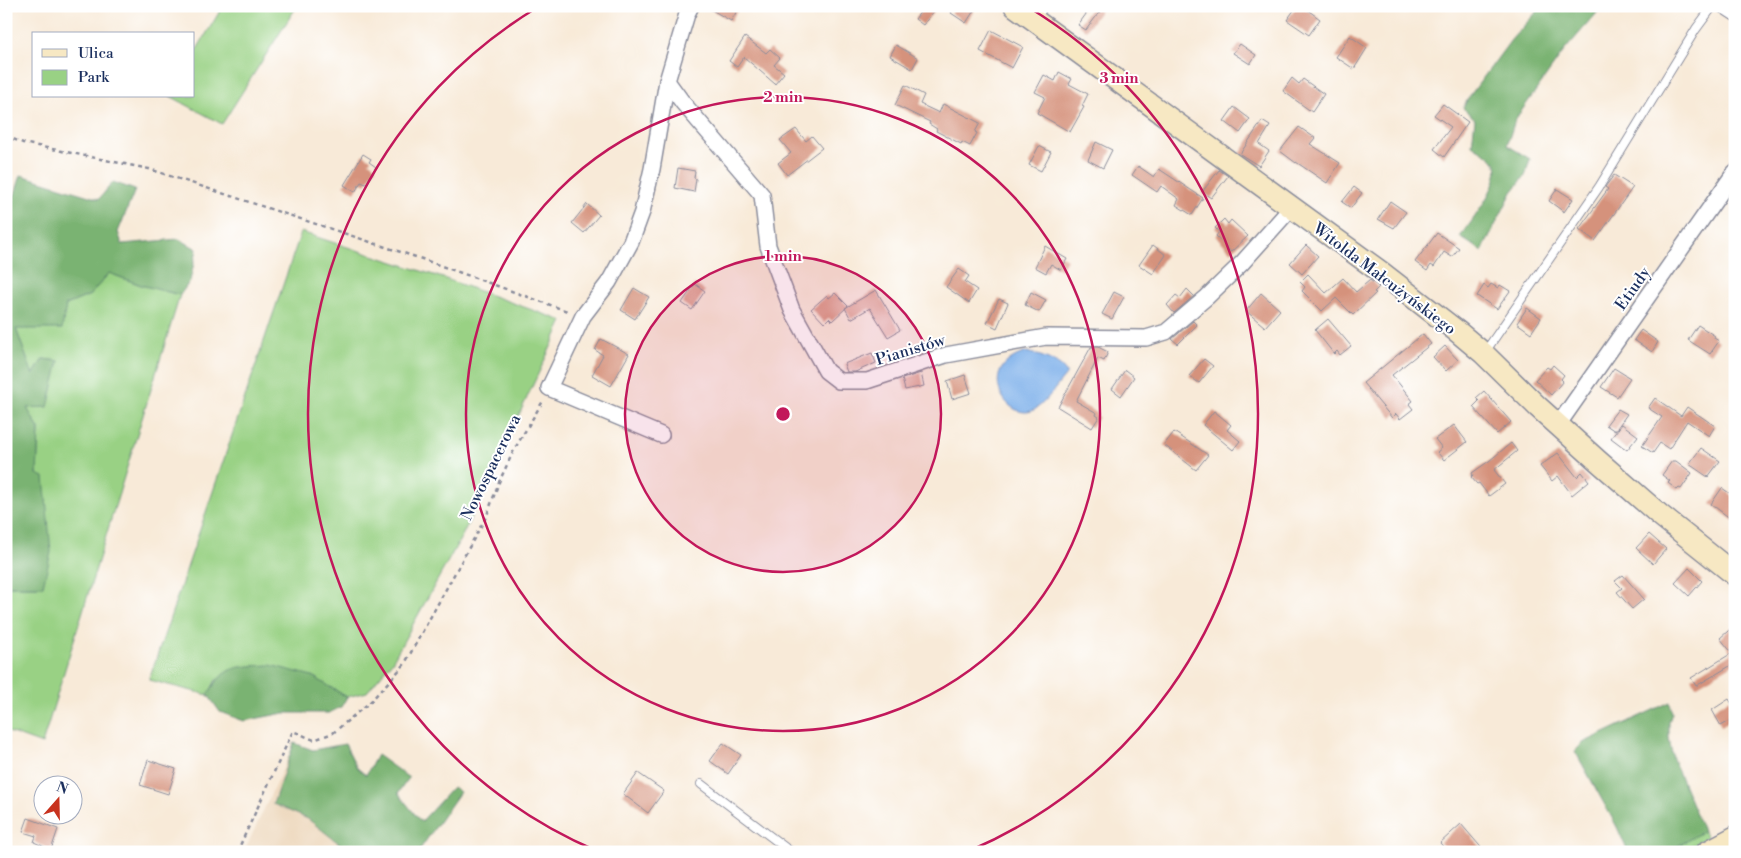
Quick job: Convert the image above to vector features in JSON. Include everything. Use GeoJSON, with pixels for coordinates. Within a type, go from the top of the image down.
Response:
{"type":"FeatureCollection","features":[{"type":"Feature","properties":{"kind":"street"},"geometry":{"type":"LineString","coordinates":[[661,435],[549,388],[583,316],[610,282],[631,242],[642,212],[652,169],[667,80],[691,6]]}},
{"type":"Feature","properties":{"kind":"street","name":"Witolda Małcużyńskiego"},"geometry":{"type":"LineString","coordinates":[[1015,6],[1039,13],[1292,207],[1382,273],[1484,354],[1558,425],[1660,515],[1735,575]]}},
{"type":"Feature","properties":{"kind":"street","name":"Pianistów"},"geometry":{"type":"LineString","coordinates":[[667,80],[683,103],[762,195],[768,246],[792,310],[826,371],[839,381],[867,381],[946,355],[1046,338],[1146,338],[1166,332],[1207,297],[1242,263],[1292,207]]}},
{"type":"Feature","properties":{"kind":"street","name":"Etiudy"},"geometry":{"type":"LineString","coordinates":[[1558,425],[1735,172]]}},
{"type":"Feature","properties":{"kind":"street"},"geometry":{"type":"LineString","coordinates":[[1707,852],[1735,837]]}},
{"type":"Feature","properties":{"kind":"lane"},"geometry":{"type":"LineString","coordinates":[[1484,354],[1599,187],[1696,29],[1713,6]]}},
{"type":"Feature","properties":{"kind":"lane"},"geometry":{"type":"LineString","coordinates":[[1718,6],[1735,17]]}},
{"type":"Feature","properties":{"kind":"lane"},"geometry":{"type":"LineString","coordinates":[[700,784],[791,852]]}},
{"type":"Feature","properties":{"kind":"path"},"geometry":{"type":"LineString","coordinates":[[6,136],[23,143],[149,170],[422,259],[583,316]]}},
{"type":"Feature","properties":{"kind":"path","name":"Nowospacerowa"},"geometry":{"type":"LineString","coordinates":[[237,852],[293,731],[314,740],[333,733],[388,684],[404,665],[487,515],[499,482],[514,450],[549,388]]}},
{"type":"Feature","properties":{"kind":"shaded area"},"geometry":{"type":"Polygon","coordinates":[[[292,749],[360,852],[244,852],[292,749]]]}},
{"type":"Feature","properties":{"kind":"green space"},"geometry":{"type":"Polygon","coordinates":[[[223,6],[297,6],[222,124],[174,98],[195,98],[195,52],[223,6]]]}},
{"type":"Feature","properties":{"kind":"green space"},"geometry":{"type":"Polygon","coordinates":[[[1542,6],[1600,6],[1596,14],[1564,51],[1515,120],[1507,145],[1530,159],[1525,176],[1512,192],[1482,251],[1460,237],[1486,200],[1496,177],[1497,168],[1492,159],[1472,145],[1475,119],[1463,108],[1511,40],[1542,6]]]}},
{"type":"Feature","properties":{"kind":"green space"},"geometry":{"type":"Polygon","coordinates":[[[21,175],[99,199],[113,182],[135,190],[118,232],[122,244],[179,239],[197,249],[190,281],[180,295],[141,285],[109,273],[90,295],[66,305],[62,329],[16,329],[33,375],[43,359],[59,361],[48,407],[27,408],[39,429],[37,474],[44,477],[51,552],[43,586],[6,586],[6,222],[21,175]]]}},
{"type":"Feature","properties":{"kind":"green space"},"geometry":{"type":"Polygon","coordinates":[[[301,232],[443,278],[563,321],[463,534],[392,662],[367,692],[347,697],[312,676],[216,680],[208,695],[149,680],[301,232]]]}},
{"type":"Feature","properties":{"kind":"green space"},"geometry":{"type":"Polygon","coordinates":[[[109,273],[141,285],[180,295],[42,744],[6,731],[6,586],[43,586],[37,474],[39,429],[26,408],[59,361],[43,359],[33,376],[16,329],[90,295],[109,273]]]}},
{"type":"Feature","properties":{"kind":"green space"},"geometry":{"type":"Polygon","coordinates":[[[270,665],[312,676],[347,697],[341,707],[329,713],[284,713],[244,721],[220,712],[208,695],[220,677],[233,669],[270,665]]]}},
{"type":"Feature","properties":{"kind":"green space"},"geometry":{"type":"Polygon","coordinates":[[[1670,702],[1672,713],[1669,722],[1669,738],[1673,759],[1703,831],[1668,852],[1628,852],[1617,827],[1575,751],[1583,743],[1670,702]]]}},
{"type":"Feature","properties":{"kind":"green space"},"geometry":{"type":"Polygon","coordinates":[[[294,743],[313,750],[345,744],[357,768],[366,775],[377,755],[409,778],[398,793],[421,822],[453,787],[460,792],[418,852],[350,852],[308,819],[273,804],[294,743]]]}},
{"type":"Feature","properties":{"kind":"green space"},"geometry":{"type":"Polygon","coordinates":[[[1703,831],[1707,837],[1680,852],[1668,852],[1703,831]]]}},
{"type":"Feature","properties":{"kind":"water"},"geometry":{"type":"Polygon","coordinates":[[[1027,352],[1053,361],[1066,372],[1066,375],[1041,405],[1027,412],[1016,410],[1007,403],[1001,393],[998,382],[1001,370],[1010,360],[1027,352]]]}},
{"type":"Feature","properties":{"kind":"building"},"geometry":{"type":"Polygon","coordinates":[[[705,6],[740,6],[731,21],[705,6]]]}},
{"type":"Feature","properties":{"kind":"building"},"geometry":{"type":"Polygon","coordinates":[[[925,6],[938,6],[923,25],[915,19],[925,6]]]}},
{"type":"Feature","properties":{"kind":"building"},"geometry":{"type":"Polygon","coordinates":[[[955,6],[977,6],[966,23],[951,13],[955,6]]]}},
{"type":"Feature","properties":{"kind":"building"},"geometry":{"type":"Polygon","coordinates":[[[1092,6],[1104,6],[1086,30],[1078,25],[1092,6]]]}},
{"type":"Feature","properties":{"kind":"building"},"geometry":{"type":"Polygon","coordinates":[[[1297,6],[1302,6],[1320,19],[1309,35],[1287,20],[1297,6]]]}},
{"type":"Feature","properties":{"kind":"building"},"geometry":{"type":"Polygon","coordinates":[[[991,30],[1023,47],[1012,68],[980,51],[991,30]]]}},
{"type":"Feature","properties":{"kind":"building"},"geometry":{"type":"Polygon","coordinates":[[[1350,36],[1367,48],[1354,69],[1336,57],[1350,36]]]}},
{"type":"Feature","properties":{"kind":"building"},"geometry":{"type":"Polygon","coordinates":[[[745,37],[766,53],[770,49],[780,58],[774,65],[784,73],[775,84],[744,57],[737,67],[729,61],[745,37]]]}},
{"type":"Feature","properties":{"kind":"building"},"geometry":{"type":"Polygon","coordinates":[[[1240,44],[1256,55],[1250,64],[1233,53],[1240,44]]]}},
{"type":"Feature","properties":{"kind":"building"},"geometry":{"type":"Polygon","coordinates":[[[896,45],[918,58],[912,69],[890,56],[896,45]]]}},
{"type":"Feature","properties":{"kind":"building"},"geometry":{"type":"Polygon","coordinates":[[[1059,72],[1072,79],[1069,84],[1088,94],[1082,106],[1084,107],[1070,132],[1037,113],[1045,97],[1035,92],[1044,75],[1055,81],[1059,72]]]}},
{"type":"Feature","properties":{"kind":"building"},"geometry":{"type":"Polygon","coordinates":[[[1292,78],[1299,84],[1303,79],[1324,94],[1312,112],[1283,91],[1292,78]]]}},
{"type":"Feature","properties":{"kind":"building"},"geometry":{"type":"Polygon","coordinates":[[[905,85],[924,95],[920,104],[939,113],[943,104],[980,123],[970,146],[962,142],[961,144],[936,131],[937,129],[929,124],[930,122],[895,105],[905,85]]]}},
{"type":"Feature","properties":{"kind":"building"},"geometry":{"type":"Polygon","coordinates":[[[1443,104],[1468,122],[1444,157],[1434,149],[1451,127],[1434,115],[1443,104]]]}},
{"type":"Feature","properties":{"kind":"building"},"geometry":{"type":"Polygon","coordinates":[[[1234,107],[1250,119],[1240,133],[1224,121],[1234,107]]]}},
{"type":"Feature","properties":{"kind":"building"},"geometry":{"type":"Polygon","coordinates":[[[1262,121],[1270,126],[1259,144],[1269,151],[1259,166],[1240,154],[1262,121]]]}},
{"type":"Feature","properties":{"kind":"building"},"geometry":{"type":"Polygon","coordinates":[[[1299,127],[1315,138],[1310,144],[1340,163],[1327,183],[1280,151],[1299,127]]]}},
{"type":"Feature","properties":{"kind":"building"},"geometry":{"type":"Polygon","coordinates":[[[796,129],[806,141],[812,136],[822,148],[787,175],[778,163],[791,153],[780,140],[796,129]]]}},
{"type":"Feature","properties":{"kind":"building"},"geometry":{"type":"Polygon","coordinates":[[[1096,142],[1112,150],[1103,168],[1088,160],[1096,142]]]}},
{"type":"Feature","properties":{"kind":"building"},"geometry":{"type":"Polygon","coordinates":[[[1039,146],[1051,152],[1041,171],[1029,165],[1039,146]]]}},
{"type":"Feature","properties":{"kind":"building"},"geometry":{"type":"Polygon","coordinates":[[[363,154],[371,159],[369,162],[376,167],[366,184],[361,182],[355,192],[344,185],[363,154]]]}},
{"type":"Feature","properties":{"kind":"building"},"geometry":{"type":"Polygon","coordinates":[[[1138,166],[1154,177],[1159,169],[1203,198],[1192,215],[1176,205],[1179,199],[1161,186],[1157,192],[1132,175],[1138,166]]]}},
{"type":"Feature","properties":{"kind":"building"},"geometry":{"type":"Polygon","coordinates":[[[678,168],[695,171],[694,192],[675,188],[678,168]]]}},
{"type":"Feature","properties":{"kind":"building"},"geometry":{"type":"Polygon","coordinates":[[[1219,170],[1228,176],[1211,198],[1202,192],[1219,170]]]}},
{"type":"Feature","properties":{"kind":"building"},"geometry":{"type":"Polygon","coordinates":[[[1614,175],[1633,187],[1595,241],[1579,229],[1608,189],[1605,187],[1614,175]]]}},
{"type":"Feature","properties":{"kind":"building"},"geometry":{"type":"Polygon","coordinates":[[[1354,187],[1362,193],[1351,208],[1342,202],[1354,187]]]}},
{"type":"Feature","properties":{"kind":"building"},"geometry":{"type":"Polygon","coordinates":[[[1557,189],[1573,199],[1564,212],[1549,201],[1557,189]]]}},
{"type":"Feature","properties":{"kind":"building"},"geometry":{"type":"Polygon","coordinates":[[[1390,201],[1406,212],[1394,228],[1378,219],[1390,201]]]}},
{"type":"Feature","properties":{"kind":"building"},"geometry":{"type":"Polygon","coordinates":[[[587,204],[599,215],[584,233],[572,223],[587,204]]]}},
{"type":"Feature","properties":{"kind":"building"},"geometry":{"type":"Polygon","coordinates":[[[1224,219],[1228,224],[1231,220],[1248,236],[1231,252],[1216,236],[1219,232],[1215,228],[1224,219]]]}},
{"type":"Feature","properties":{"kind":"building"},"geometry":{"type":"Polygon","coordinates":[[[1437,233],[1459,248],[1452,257],[1444,252],[1434,267],[1431,265],[1427,271],[1415,262],[1437,233]]]}},
{"type":"Feature","properties":{"kind":"building"},"geometry":{"type":"Polygon","coordinates":[[[1153,245],[1166,255],[1153,274],[1139,265],[1153,245]]]}},
{"type":"Feature","properties":{"kind":"building"},"geometry":{"type":"Polygon","coordinates":[[[1306,245],[1318,256],[1302,274],[1290,263],[1306,245]]]}},
{"type":"Feature","properties":{"kind":"building"},"geometry":{"type":"Polygon","coordinates":[[[1045,246],[1067,259],[1061,270],[1051,264],[1046,273],[1035,267],[1045,246]]]}},
{"type":"Feature","properties":{"kind":"building"},"geometry":{"type":"Polygon","coordinates":[[[959,269],[969,276],[965,282],[977,290],[969,303],[946,287],[959,269]]]}},
{"type":"Feature","properties":{"kind":"building"},"geometry":{"type":"Polygon","coordinates":[[[1308,274],[1326,293],[1343,278],[1356,292],[1370,280],[1379,287],[1374,292],[1376,293],[1353,315],[1336,298],[1322,311],[1302,291],[1305,287],[1300,282],[1308,274]]]}},
{"type":"Feature","properties":{"kind":"building"},"geometry":{"type":"Polygon","coordinates":[[[695,284],[705,291],[692,310],[682,303],[695,284]]]}},
{"type":"Feature","properties":{"kind":"building"},"geometry":{"type":"Polygon","coordinates":[[[1491,284],[1498,288],[1500,285],[1510,291],[1497,309],[1477,296],[1484,285],[1488,288],[1491,284]]]}},
{"type":"Feature","properties":{"kind":"building"},"geometry":{"type":"Polygon","coordinates":[[[634,288],[649,297],[635,319],[621,310],[634,288]]]}},
{"type":"Feature","properties":{"kind":"building"},"geometry":{"type":"Polygon","coordinates":[[[1187,289],[1194,296],[1174,313],[1167,305],[1176,295],[1180,298],[1187,289]]]}},
{"type":"Feature","properties":{"kind":"building"},"geometry":{"type":"Polygon","coordinates":[[[876,290],[900,330],[888,337],[870,308],[851,319],[845,308],[876,290]]]}},
{"type":"Feature","properties":{"kind":"building"},"geometry":{"type":"Polygon","coordinates":[[[1031,292],[1046,300],[1039,312],[1025,305],[1031,292]]]}},
{"type":"Feature","properties":{"kind":"building"},"geometry":{"type":"Polygon","coordinates":[[[1114,292],[1124,297],[1112,319],[1102,314],[1114,292]]]}},
{"type":"Feature","properties":{"kind":"building"},"geometry":{"type":"Polygon","coordinates":[[[835,293],[848,306],[832,321],[829,318],[824,323],[811,309],[827,295],[829,298],[835,293]]]}},
{"type":"Feature","properties":{"kind":"building"},"geometry":{"type":"Polygon","coordinates":[[[1261,293],[1280,310],[1265,327],[1246,311],[1261,293]]]}},
{"type":"Feature","properties":{"kind":"building"},"geometry":{"type":"Polygon","coordinates":[[[999,299],[1008,303],[997,328],[987,323],[999,299]]]}},
{"type":"Feature","properties":{"kind":"building"},"geometry":{"type":"Polygon","coordinates":[[[1527,308],[1541,318],[1531,333],[1517,323],[1527,308]]]}},
{"type":"Feature","properties":{"kind":"building"},"geometry":{"type":"Polygon","coordinates":[[[1328,319],[1351,346],[1340,355],[1337,351],[1334,354],[1315,330],[1328,319]]]}},
{"type":"Feature","properties":{"kind":"building"},"geometry":{"type":"Polygon","coordinates":[[[1193,321],[1197,325],[1178,344],[1172,339],[1193,321]]]}},
{"type":"Feature","properties":{"kind":"building"},"geometry":{"type":"Polygon","coordinates":[[[1698,325],[1715,336],[1714,338],[1719,341],[1710,354],[1688,340],[1698,325]]]}},
{"type":"Feature","properties":{"kind":"building"},"geometry":{"type":"Polygon","coordinates":[[[1641,330],[1658,342],[1652,352],[1634,340],[1641,330]]]}},
{"type":"Feature","properties":{"kind":"building"},"geometry":{"type":"Polygon","coordinates":[[[1423,334],[1431,344],[1392,375],[1413,401],[1409,404],[1413,409],[1400,419],[1396,414],[1392,418],[1363,383],[1423,334]]]}},
{"type":"Feature","properties":{"kind":"building"},"geometry":{"type":"Polygon","coordinates":[[[601,339],[629,354],[611,386],[592,375],[603,355],[595,350],[601,339]]]}},
{"type":"Feature","properties":{"kind":"building"},"geometry":{"type":"Polygon","coordinates":[[[1445,346],[1458,360],[1446,371],[1433,357],[1445,346]]]}},
{"type":"Feature","properties":{"kind":"building"},"geometry":{"type":"Polygon","coordinates":[[[1091,347],[1098,347],[1108,352],[1104,361],[1098,358],[1076,401],[1097,413],[1096,415],[1099,417],[1092,428],[1058,407],[1091,347]]]}},
{"type":"Feature","properties":{"kind":"building"},"geometry":{"type":"Polygon","coordinates":[[[872,353],[876,363],[855,372],[847,372],[844,364],[872,353]]]}},
{"type":"Feature","properties":{"kind":"building"},"geometry":{"type":"Polygon","coordinates":[[[1204,359],[1213,366],[1199,383],[1189,376],[1204,359]]]}},
{"type":"Feature","properties":{"kind":"building"},"geometry":{"type":"Polygon","coordinates":[[[1553,365],[1564,375],[1561,379],[1563,381],[1551,395],[1535,380],[1547,367],[1550,369],[1553,365]]]}},
{"type":"Feature","properties":{"kind":"building"},"geometry":{"type":"Polygon","coordinates":[[[1614,368],[1630,378],[1617,397],[1601,387],[1614,368]]]}},
{"type":"Feature","properties":{"kind":"building"},"geometry":{"type":"Polygon","coordinates":[[[1125,370],[1134,377],[1121,396],[1112,389],[1125,370]]]}},
{"type":"Feature","properties":{"kind":"building"},"geometry":{"type":"Polygon","coordinates":[[[921,373],[924,386],[905,390],[902,379],[921,373]]]}},
{"type":"Feature","properties":{"kind":"building"},"geometry":{"type":"Polygon","coordinates":[[[965,375],[971,393],[952,399],[947,381],[965,375]]]}},
{"type":"Feature","properties":{"kind":"building"},"geometry":{"type":"Polygon","coordinates":[[[1484,391],[1511,422],[1497,434],[1473,407],[1479,401],[1476,398],[1484,391]]]}},
{"type":"Feature","properties":{"kind":"building"},"geometry":{"type":"Polygon","coordinates":[[[1655,398],[1681,416],[1687,407],[1715,426],[1709,436],[1687,421],[1669,449],[1660,443],[1653,453],[1642,446],[1662,417],[1648,408],[1655,398]]]}},
{"type":"Feature","properties":{"kind":"building"},"geometry":{"type":"Polygon","coordinates":[[[1618,409],[1627,414],[1615,431],[1606,425],[1618,409]]]}},
{"type":"Feature","properties":{"kind":"building"},"geometry":{"type":"Polygon","coordinates":[[[1214,411],[1231,425],[1227,430],[1240,441],[1233,450],[1203,425],[1214,411]]]}},
{"type":"Feature","properties":{"kind":"building"},"geometry":{"type":"Polygon","coordinates":[[[1622,424],[1638,436],[1627,450],[1611,438],[1622,424]]]}},
{"type":"Feature","properties":{"kind":"building"},"geometry":{"type":"Polygon","coordinates":[[[1454,425],[1467,442],[1444,460],[1437,452],[1442,448],[1435,439],[1454,425]]]}},
{"type":"Feature","properties":{"kind":"building"},"geometry":{"type":"Polygon","coordinates":[[[1174,432],[1208,455],[1196,470],[1164,445],[1174,432]]]}},
{"type":"Feature","properties":{"kind":"building"},"geometry":{"type":"Polygon","coordinates":[[[1511,443],[1517,451],[1494,470],[1505,484],[1489,496],[1479,483],[1477,484],[1471,477],[1472,473],[1511,443]]]}},
{"type":"Feature","properties":{"kind":"building"},"geometry":{"type":"Polygon","coordinates":[[[1701,448],[1720,461],[1708,477],[1689,464],[1701,448]]]}},
{"type":"Feature","properties":{"kind":"building"},"geometry":{"type":"Polygon","coordinates":[[[1558,453],[1577,477],[1582,472],[1589,481],[1572,495],[1558,476],[1552,481],[1540,466],[1558,453]]]}},
{"type":"Feature","properties":{"kind":"building"},"geometry":{"type":"Polygon","coordinates":[[[1672,461],[1676,461],[1692,473],[1681,489],[1677,490],[1662,475],[1672,461]]]}},
{"type":"Feature","properties":{"kind":"building"},"geometry":{"type":"Polygon","coordinates":[[[1722,488],[1735,497],[1735,522],[1711,504],[1722,488]]]}},
{"type":"Feature","properties":{"kind":"building"},"geometry":{"type":"Polygon","coordinates":[[[1649,534],[1666,549],[1653,564],[1636,548],[1649,534]]]}},
{"type":"Feature","properties":{"kind":"building"},"geometry":{"type":"Polygon","coordinates":[[[1689,568],[1702,581],[1689,596],[1675,583],[1689,568]]]}},
{"type":"Feature","properties":{"kind":"building"},"geometry":{"type":"Polygon","coordinates":[[[1623,575],[1644,599],[1632,609],[1617,592],[1622,588],[1615,581],[1623,575]]]}},
{"type":"Feature","properties":{"kind":"building"},"geometry":{"type":"Polygon","coordinates":[[[1735,625],[1735,663],[1696,686],[1691,678],[1732,653],[1720,638],[1735,625]]]}},
{"type":"Feature","properties":{"kind":"building"},"geometry":{"type":"Polygon","coordinates":[[[1729,699],[1735,709],[1735,718],[1721,726],[1712,710],[1729,699]]]}},
{"type":"Feature","properties":{"kind":"building"},"geometry":{"type":"Polygon","coordinates":[[[723,743],[741,755],[728,774],[710,761],[723,743]]]}},
{"type":"Feature","properties":{"kind":"building"},"geometry":{"type":"Polygon","coordinates":[[[148,760],[176,769],[168,794],[140,785],[148,760]]]}},
{"type":"Feature","properties":{"kind":"building"},"geometry":{"type":"Polygon","coordinates":[[[638,773],[664,791],[648,813],[623,794],[638,773]]]}},
{"type":"Feature","properties":{"kind":"building"},"geometry":{"type":"Polygon","coordinates":[[[28,818],[32,819],[32,826],[50,826],[58,829],[51,850],[34,842],[36,836],[23,832],[28,818]]]}},
{"type":"Feature","properties":{"kind":"building"},"geometry":{"type":"Polygon","coordinates":[[[1461,824],[1485,852],[1448,852],[1440,843],[1461,824]]]}}]}
